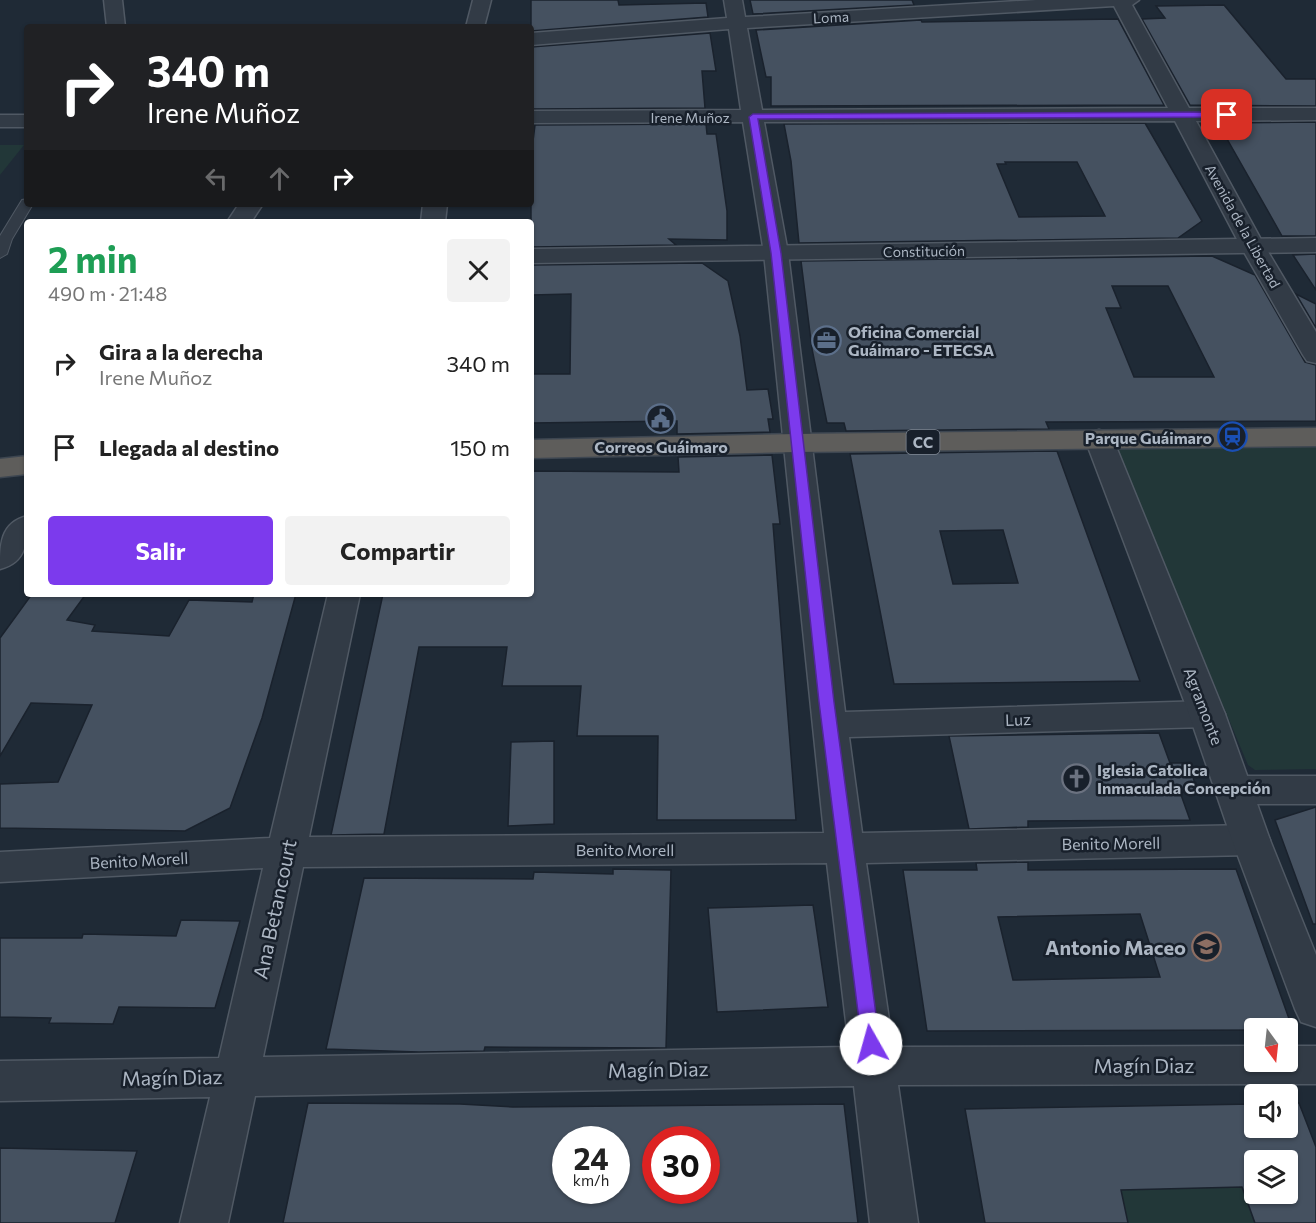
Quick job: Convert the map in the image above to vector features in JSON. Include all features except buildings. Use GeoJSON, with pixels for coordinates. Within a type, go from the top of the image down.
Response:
{"type":"FeatureCollection","features":[{"type":"Feature","properties":{"kind":"highway","name":"CC"},"geometry":{"type":"LineString","coordinates":[[534,449],[795,443],[1316,437]]}},
{"type":"Feature","properties":{"kind":"highway"},"geometry":{"type":"LineString","coordinates":[[0,468],[24,465]]}},
{"type":"Feature","properties":{"kind":"street"},"geometry":{"type":"LineString","coordinates":[[113,0],[116,24]]}},
{"type":"Feature","properties":{"kind":"street"},"geometry":{"type":"LineString","coordinates":[[476,24],[482,0]]}},
{"type":"Feature","properties":{"kind":"street","name":"Avenida de la Libertad"},"geometry":{"type":"LineString","coordinates":[[1120,0],[1252,245],[1316,355]]}},
{"type":"Feature","properties":{"kind":"street","name":"Loma"},"geometry":{"type":"LineString","coordinates":[[534,39],[735,11],[1130,0]]}},
{"type":"Feature","properties":{"kind":"street"},"geometry":{"type":"LineString","coordinates":[[735,11],[776,253],[795,443],[829,725],[894,1223]]}},
{"type":"Feature","properties":{"kind":"street","name":"Irene Muñoz"},"geometry":{"type":"LineString","coordinates":[[534,117],[1316,114]]}},
{"type":"Feature","properties":{"kind":"street"},"geometry":{"type":"LineString","coordinates":[[0,121],[24,121]]}},
{"type":"Feature","properties":{"kind":"street","name":"Constitución"},"geometry":{"type":"LineString","coordinates":[[534,256],[1316,245]]}},
{"type":"Feature","properties":{"kind":"street","name":"Agramonte"},"geometry":{"type":"LineString","coordinates":[[1099,439],[1207,714],[1251,840],[1316,1009]]}},
{"type":"Feature","properties":{"kind":"street"},"geometry":{"type":"LineString","coordinates":[[0,559],[24,529]]}},
{"type":"Feature","properties":{"kind":"street","name":"Ana Betancourt"},"geometry":{"type":"LineString","coordinates":[[204,1223],[343,597]]}},
{"type":"Feature","properties":{"kind":"street","name":"Luz"},"geometry":{"type":"LineString","coordinates":[[829,725],[1207,714]]}},
{"type":"Feature","properties":{"kind":"street"},"geometry":{"type":"LineString","coordinates":[[1234,790],[1316,790]]}},
{"type":"Feature","properties":{"kind":"street","name":"Benito Morell"},"geometry":{"type":"LineString","coordinates":[[0,867],[287,852],[846,848],[1251,840]]}},
{"type":"Feature","properties":{"kind":"street","name":"Magín Diaz"},"geometry":{"type":"LineString","coordinates":[[0,1081],[873,1066],[1316,1065]]}},
{"type":"Feature","properties":{"kind":"lane"},"geometry":{"type":"LineString","coordinates":[[0,254],[3,239],[24,207]]}},
{"type":"Feature","properties":{"kind":"green space"},"geometry":{"type":"Polygon","coordinates":[[[0,145],[24,145],[0,175],[0,145]]]}},
{"type":"Feature","properties":{"kind":"green space","name":"Parque Guáimaro"},"geometry":{"type":"Polygon","coordinates":[[[1316,444],[1316,769],[1255,770],[1248,765],[1116,450],[1124,445],[1316,444]]]}},
{"type":"Feature","properties":{"kind":"green space"},"geometry":{"type":"Polygon","coordinates":[[[1242,1187],[1244,1204],[1248,1204],[1254,1223],[1128,1223],[1121,1190],[1242,1187]]]}},
{"type":"Feature","properties":{"kind":"place","name":"Oficina Comercial Guáimaro - ETECSA"},"geometry":{"type":"Point","coordinates":[827,340]}},
{"type":"Feature","properties":{"kind":"place","name":"Correos Guáimaro"},"geometry":{"type":"Point","coordinates":[661,418]}},
{"type":"Feature","properties":{"kind":"place","name":"Parque Guáimaro"},"geometry":{"type":"Point","coordinates":[1233,437]}},
{"type":"Feature","properties":{"kind":"place","name":"Iglesia Catolica Inmaculada Concepción"},"geometry":{"type":"Point","coordinates":[1076,778]}},
{"type":"Feature","properties":{"kind":"place","name":"Antonio Maceo"},"geometry":{"type":"Point","coordinates":[1207,947]}},
{"type":"Feature","properties":{"kind":"route"},"geometry":{"type":"LineString","coordinates":[[871,1044],[826,702],[795,443],[776,253],[753,117],[1227,115]]}}]}
